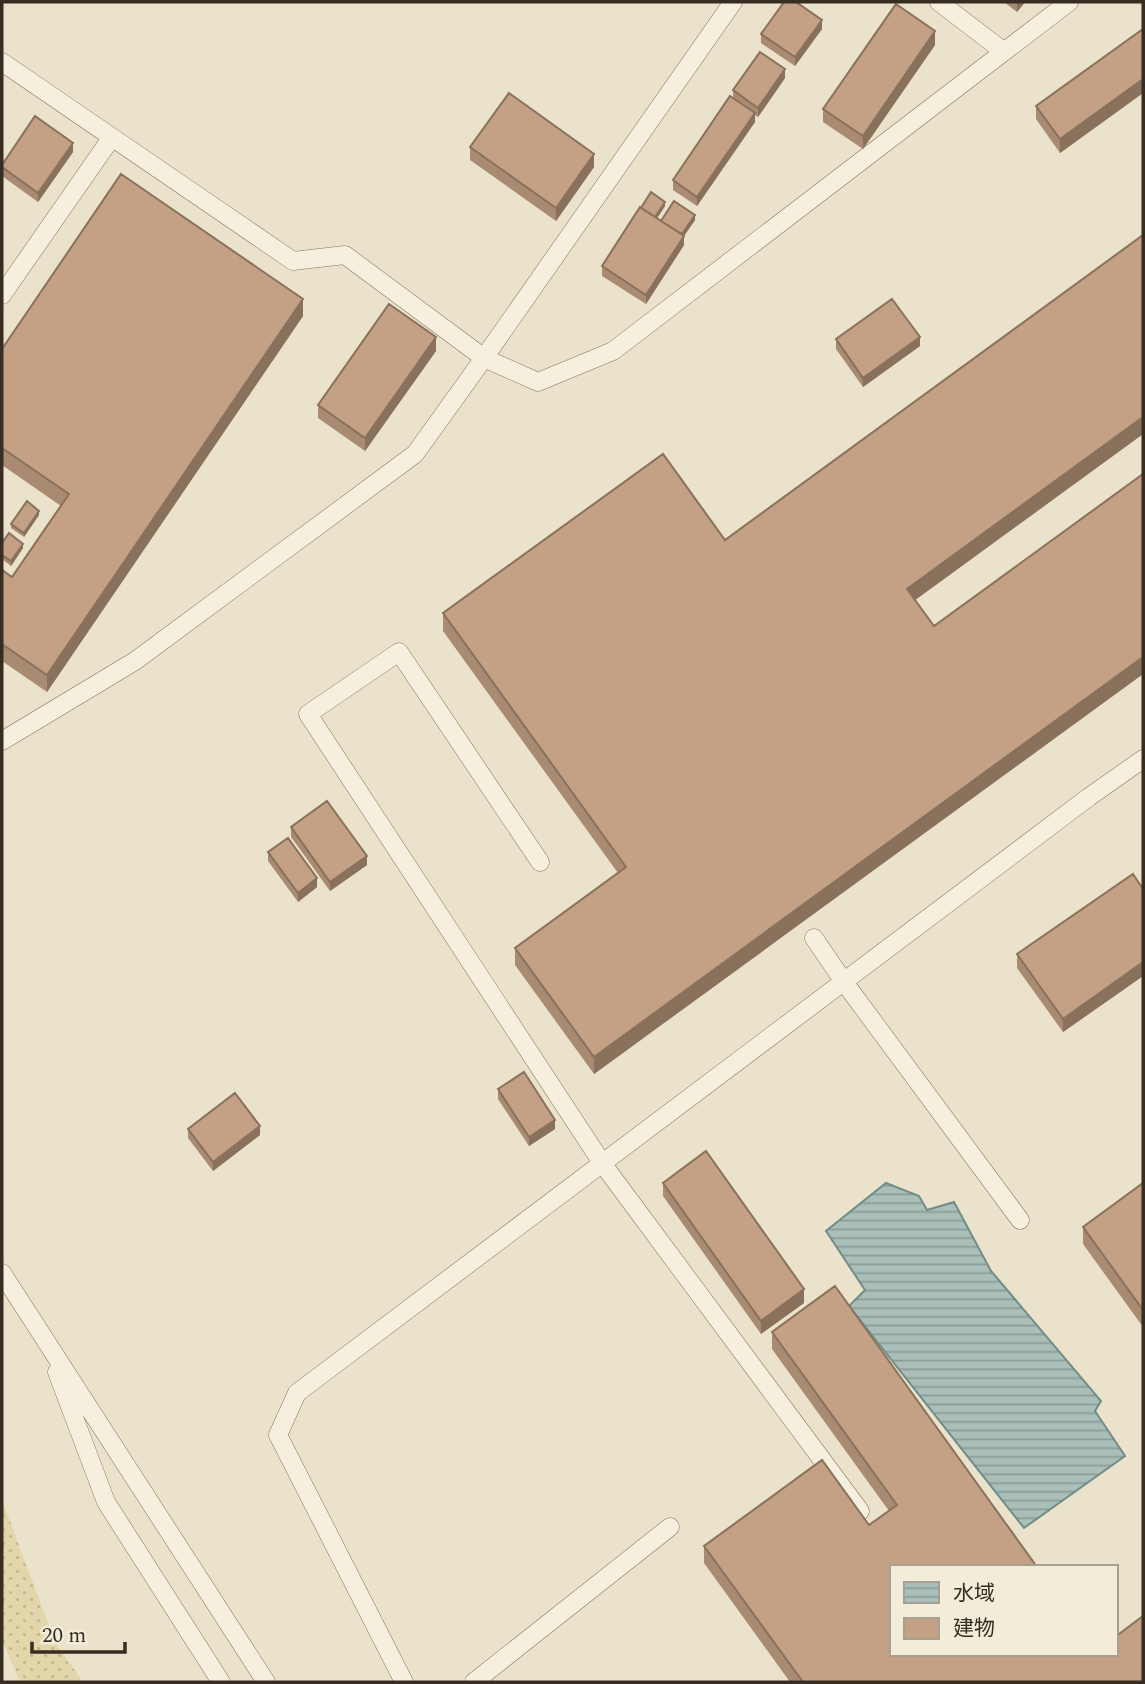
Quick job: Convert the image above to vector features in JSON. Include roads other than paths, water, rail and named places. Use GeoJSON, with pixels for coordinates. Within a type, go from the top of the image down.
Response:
{"type":"FeatureCollection","features":[{"type":"Feature","properties":{"kind":"lane"},"geometry":{"type":"LineString","coordinates":[[2,741],[135,661],[415,454],[733,2]]}},
{"type":"Feature","properties":{"kind":"lane"},"geometry":{"type":"LineString","coordinates":[[939,2],[1003,51]]}},
{"type":"Feature","properties":{"kind":"lane"},"geometry":{"type":"LineString","coordinates":[[2,62],[293,261],[345,255],[484,358],[538,382],[613,351],[1069,2]]}},
{"type":"Feature","properties":{"kind":"lane"},"geometry":{"type":"LineString","coordinates":[[2,295],[112,137]]}},
{"type":"Feature","properties":{"kind":"lane"},"geometry":{"type":"LineString","coordinates":[[540,862],[399,652],[308,714],[602,1163],[860,1511]]}},
{"type":"Feature","properties":{"kind":"lane"},"geometry":{"type":"LineString","coordinates":[[404,1682],[278,1435],[297,1393],[1143,759]]}},
{"type":"Feature","properties":{"kind":"lane"},"geometry":{"type":"LineString","coordinates":[[814,938],[1020,1220]]}},
{"type":"Feature","properties":{"kind":"lane"},"geometry":{"type":"LineString","coordinates":[[2,1273],[266,1682]]}},
{"type":"Feature","properties":{"kind":"lane"},"geometry":{"type":"LineString","coordinates":[[44,1340],[106,1502],[221,1682]]}},
{"type":"Feature","properties":{"kind":"lane"},"geometry":{"type":"LineString","coordinates":[[474,1682],[670,1527]]}},
{"type":"Feature","properties":{"kind":"water"},"geometry":{"type":"Polygon","coordinates":[[[886,1183],[919,1196],[927,1210],[954,1202],[991,1271],[1101,1401],[1095,1411],[1125,1456],[1024,1528],[849,1306],[865,1290],[826,1231],[886,1183]]]}}]}
